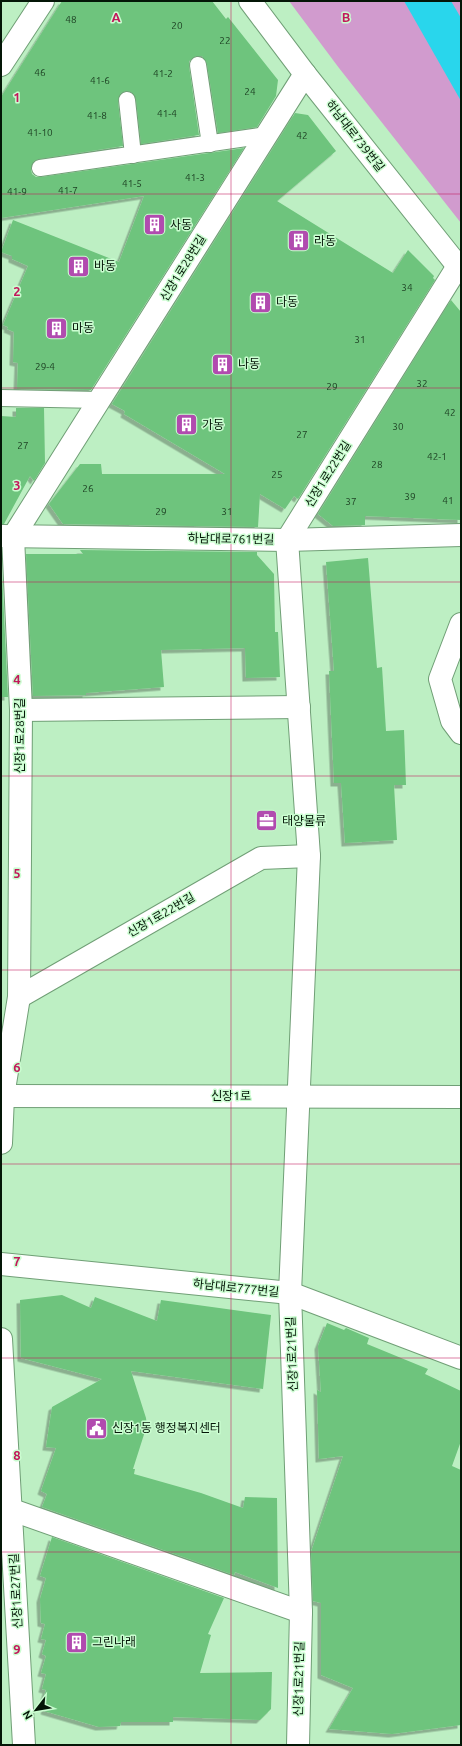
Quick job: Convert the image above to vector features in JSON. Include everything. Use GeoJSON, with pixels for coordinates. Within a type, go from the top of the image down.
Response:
{"type":"FeatureCollection","features":[{"type":"Feature","properties":{"kind":"street"},"geometry":{"type":"LineString","coordinates":[[1,65],[43,1]]}},
{"type":"Feature","properties":{"kind":"street","name":"하남대로739번길"},"geometry":{"type":"LineString","coordinates":[[250,1],[305,74],[460,268]]}},
{"type":"Feature","properties":{"kind":"street","name":"신장1로28번길"},"geometry":{"type":"LineString","coordinates":[[2,1096],[18,997],[21,710],[7,537],[99,400],[305,74]]}},
{"type":"Feature","properties":{"kind":"street","name":"신장1로22번길"},"geometry":{"type":"LineString","coordinates":[[287,540],[460,268]]}},
{"type":"Feature","properties":{"kind":"street","name":"하남대로761번길"},"geometry":{"type":"LineString","coordinates":[[7,537],[287,540],[461,535]]}},
{"type":"Feature","properties":{"kind":"street"},"geometry":{"type":"LineString","coordinates":[[287,540],[309,856],[298,1097]]}},
{"type":"Feature","properties":{"kind":"street"},"geometry":{"type":"LineString","coordinates":[[461,624],[440,679],[452,721],[461,733]]}},
{"type":"Feature","properties":{"kind":"street"},"geometry":{"type":"LineString","coordinates":[[21,710],[299,707]]}},
{"type":"Feature","properties":{"kind":"street","name":"신장1로22번길"},"geometry":{"type":"LineString","coordinates":[[18,997],[261,858],[309,856]]}},
{"type":"Feature","properties":{"kind":"street"},"geometry":{"type":"LineString","coordinates":[[1,1143],[2,1096]]}},
{"type":"Feature","properties":{"kind":"street","name":"신장1로"},"geometry":{"type":"LineString","coordinates":[[2,1096],[461,1097]]}},
{"type":"Feature","properties":{"kind":"street","name":"신장1로21번길"},"geometry":{"type":"LineString","coordinates":[[298,1097],[290,1293],[301,1612],[298,1745]]}},
{"type":"Feature","properties":{"kind":"street","name":"하남대로777번길"},"geometry":{"type":"LineString","coordinates":[[1,1264],[290,1293],[461,1358]]}},
{"type":"Feature","properties":{"kind":"street","name":"신장1로27번길"},"geometry":{"type":"LineString","coordinates":[[1,1339],[6,1508],[24,1745]]}},
{"type":"Feature","properties":{"kind":"street"},"geometry":{"type":"LineString","coordinates":[[6,1508],[301,1612]]}},
{"type":"Feature","properties":{"kind":"lane"},"geometry":{"type":"LineString","coordinates":[[198,65],[210,144]]}},
{"type":"Feature","properties":{"kind":"lane"},"geometry":{"type":"LineString","coordinates":[[127,100],[133,155]]}},
{"type":"Feature","properties":{"kind":"lane"},"geometry":{"type":"LineString","coordinates":[[40,168],[267,135]]}},
{"type":"Feature","properties":{"kind":"lane"},"geometry":{"type":"LineString","coordinates":[[1,398],[99,400]]}},
{"type":"Feature","properties":{"kind":"shaded area"},"geometry":{"type":"Polygon","coordinates":[[[289,1],[461,1],[461,223],[339,68],[289,1]]]}},
{"type":"Feature","properties":{"kind":"water"},"geometry":{"type":"Polygon","coordinates":[[[404,1],[451,1],[461,18],[461,101],[404,1]]]}},
{"type":"Feature","properties":{"kind":"building"},"geometry":{"type":"Polygon","coordinates":[[[62,1],[212,1],[226,19],[228,17],[278,80],[276,96],[257,127],[218,133],[207,64],[202,56],[196,56],[189,61],[189,66],[199,135],[141,144],[136,99],[131,92],[126,91],[121,93],[118,101],[123,146],[34,161],[31,169],[32,174],[36,177],[41,177],[244,148],[91,390],[17,389],[18,363],[13,362],[14,332],[7,329],[8,327],[3,325],[28,266],[12,259],[12,256],[1,252],[13,220],[119,262],[144,196],[1,218],[1,97],[62,1]]]}},
{"type":"Feature","properties":{"kind":"building"},"geometry":{"type":"Polygon","coordinates":[[[295,113],[308,115],[336,151],[277,201],[393,273],[408,250],[434,276],[433,278],[435,280],[298,499],[294,496],[285,509],[260,494],[258,527],[63,524],[49,504],[80,464],[101,464],[102,474],[225,474],[124,414],[125,411],[112,404],[295,113]]]}},
{"type":"Feature","properties":{"kind":"building"},"geometry":{"type":"Polygon","coordinates":[[[451,300],[461,312],[461,520],[365,516],[365,525],[333,526],[318,514],[451,300]]]}},
{"type":"Feature","properties":{"kind":"building"},"geometry":{"type":"Polygon","coordinates":[[[16,408],[44,408],[45,463],[34,481],[30,476],[4,524],[1,524],[1,416],[16,417],[16,408]]]}},
{"type":"Feature","properties":{"kind":"building"},"geometry":{"type":"Polygon","coordinates":[[[80,550],[257,552],[257,555],[274,574],[275,632],[278,632],[280,677],[246,678],[245,648],[161,650],[164,687],[86,693],[86,695],[33,696],[26,554],[83,554],[80,550]]]}},
{"type":"Feature","properties":{"kind":"building"},"geometry":{"type":"Polygon","coordinates":[[[1,553],[8,697],[1,697],[1,553]]]}},
{"type":"Feature","properties":{"kind":"building"},"geometry":{"type":"Polygon","coordinates":[[[368,558],[377,668],[382,667],[386,731],[404,730],[406,785],[394,785],[397,840],[345,843],[341,783],[334,783],[329,671],[334,671],[326,562],[368,558]]]}},
{"type":"Feature","properties":{"kind":"building"},"geometry":{"type":"Polygon","coordinates":[[[62,1295],[91,1308],[95,1297],[157,1321],[161,1300],[271,1315],[263,1389],[131,1371],[147,1425],[133,1469],[135,1469],[134,1474],[201,1493],[243,1508],[245,1497],[277,1498],[278,1588],[235,1572],[234,1575],[42,1507],[47,1494],[41,1491],[56,1448],[46,1447],[52,1407],[102,1379],[21,1358],[20,1300],[62,1295]]]}},
{"type":"Feature","properties":{"kind":"building"},"geometry":{"type":"Polygon","coordinates":[[[327,1323],[344,1330],[346,1328],[369,1338],[367,1344],[428,1369],[425,1374],[461,1391],[461,1441],[452,1466],[461,1470],[461,1725],[392,1734],[329,1729],[353,1688],[321,1675],[321,1603],[313,1601],[311,1552],[343,1456],[319,1459],[317,1390],[321,1392],[318,1346],[327,1323]]]}},
{"type":"Feature","properties":{"kind":"building"},"geometry":{"type":"Polygon","coordinates":[[[52,1537],[224,1598],[208,1634],[211,1635],[200,1673],[272,1672],[271,1709],[260,1720],[173,1717],[173,1722],[121,1722],[120,1726],[99,1727],[44,1711],[46,1705],[42,1704],[46,1690],[42,1689],[46,1674],[41,1673],[46,1656],[42,1654],[46,1640],[41,1639],[45,1624],[41,1623],[40,1599],[46,1578],[40,1576],[52,1537]]]}},
{"type":"Feature","properties":{"kind":"place","name":"사동"},"geometry":{"type":"Point","coordinates":[155,225]}},
{"type":"Feature","properties":{"kind":"place","name":"라동"},"geometry":{"type":"Point","coordinates":[299,241]}},
{"type":"Feature","properties":{"kind":"place","name":"바동"},"geometry":{"type":"Point","coordinates":[79,266]}},
{"type":"Feature","properties":{"kind":"place","name":"다동"},"geometry":{"type":"Point","coordinates":[261,302]}},
{"type":"Feature","properties":{"kind":"place","name":"마동"},"geometry":{"type":"Point","coordinates":[57,328]}},
{"type":"Feature","properties":{"kind":"place","name":"나동"},"geometry":{"type":"Point","coordinates":[223,364]}},
{"type":"Feature","properties":{"kind":"place","name":"가동"},"geometry":{"type":"Point","coordinates":[186,425]}},
{"type":"Feature","properties":{"kind":"place","name":"태양물류"},"geometry":{"type":"Point","coordinates":[267,821]}},
{"type":"Feature","properties":{"kind":"place","name":"신장1동 행정복지센터"},"geometry":{"type":"Point","coordinates":[96,1428]}},
{"type":"Feature","properties":{"kind":"place","name":"그린나래"},"geometry":{"type":"Point","coordinates":[77,1642]}}]}
